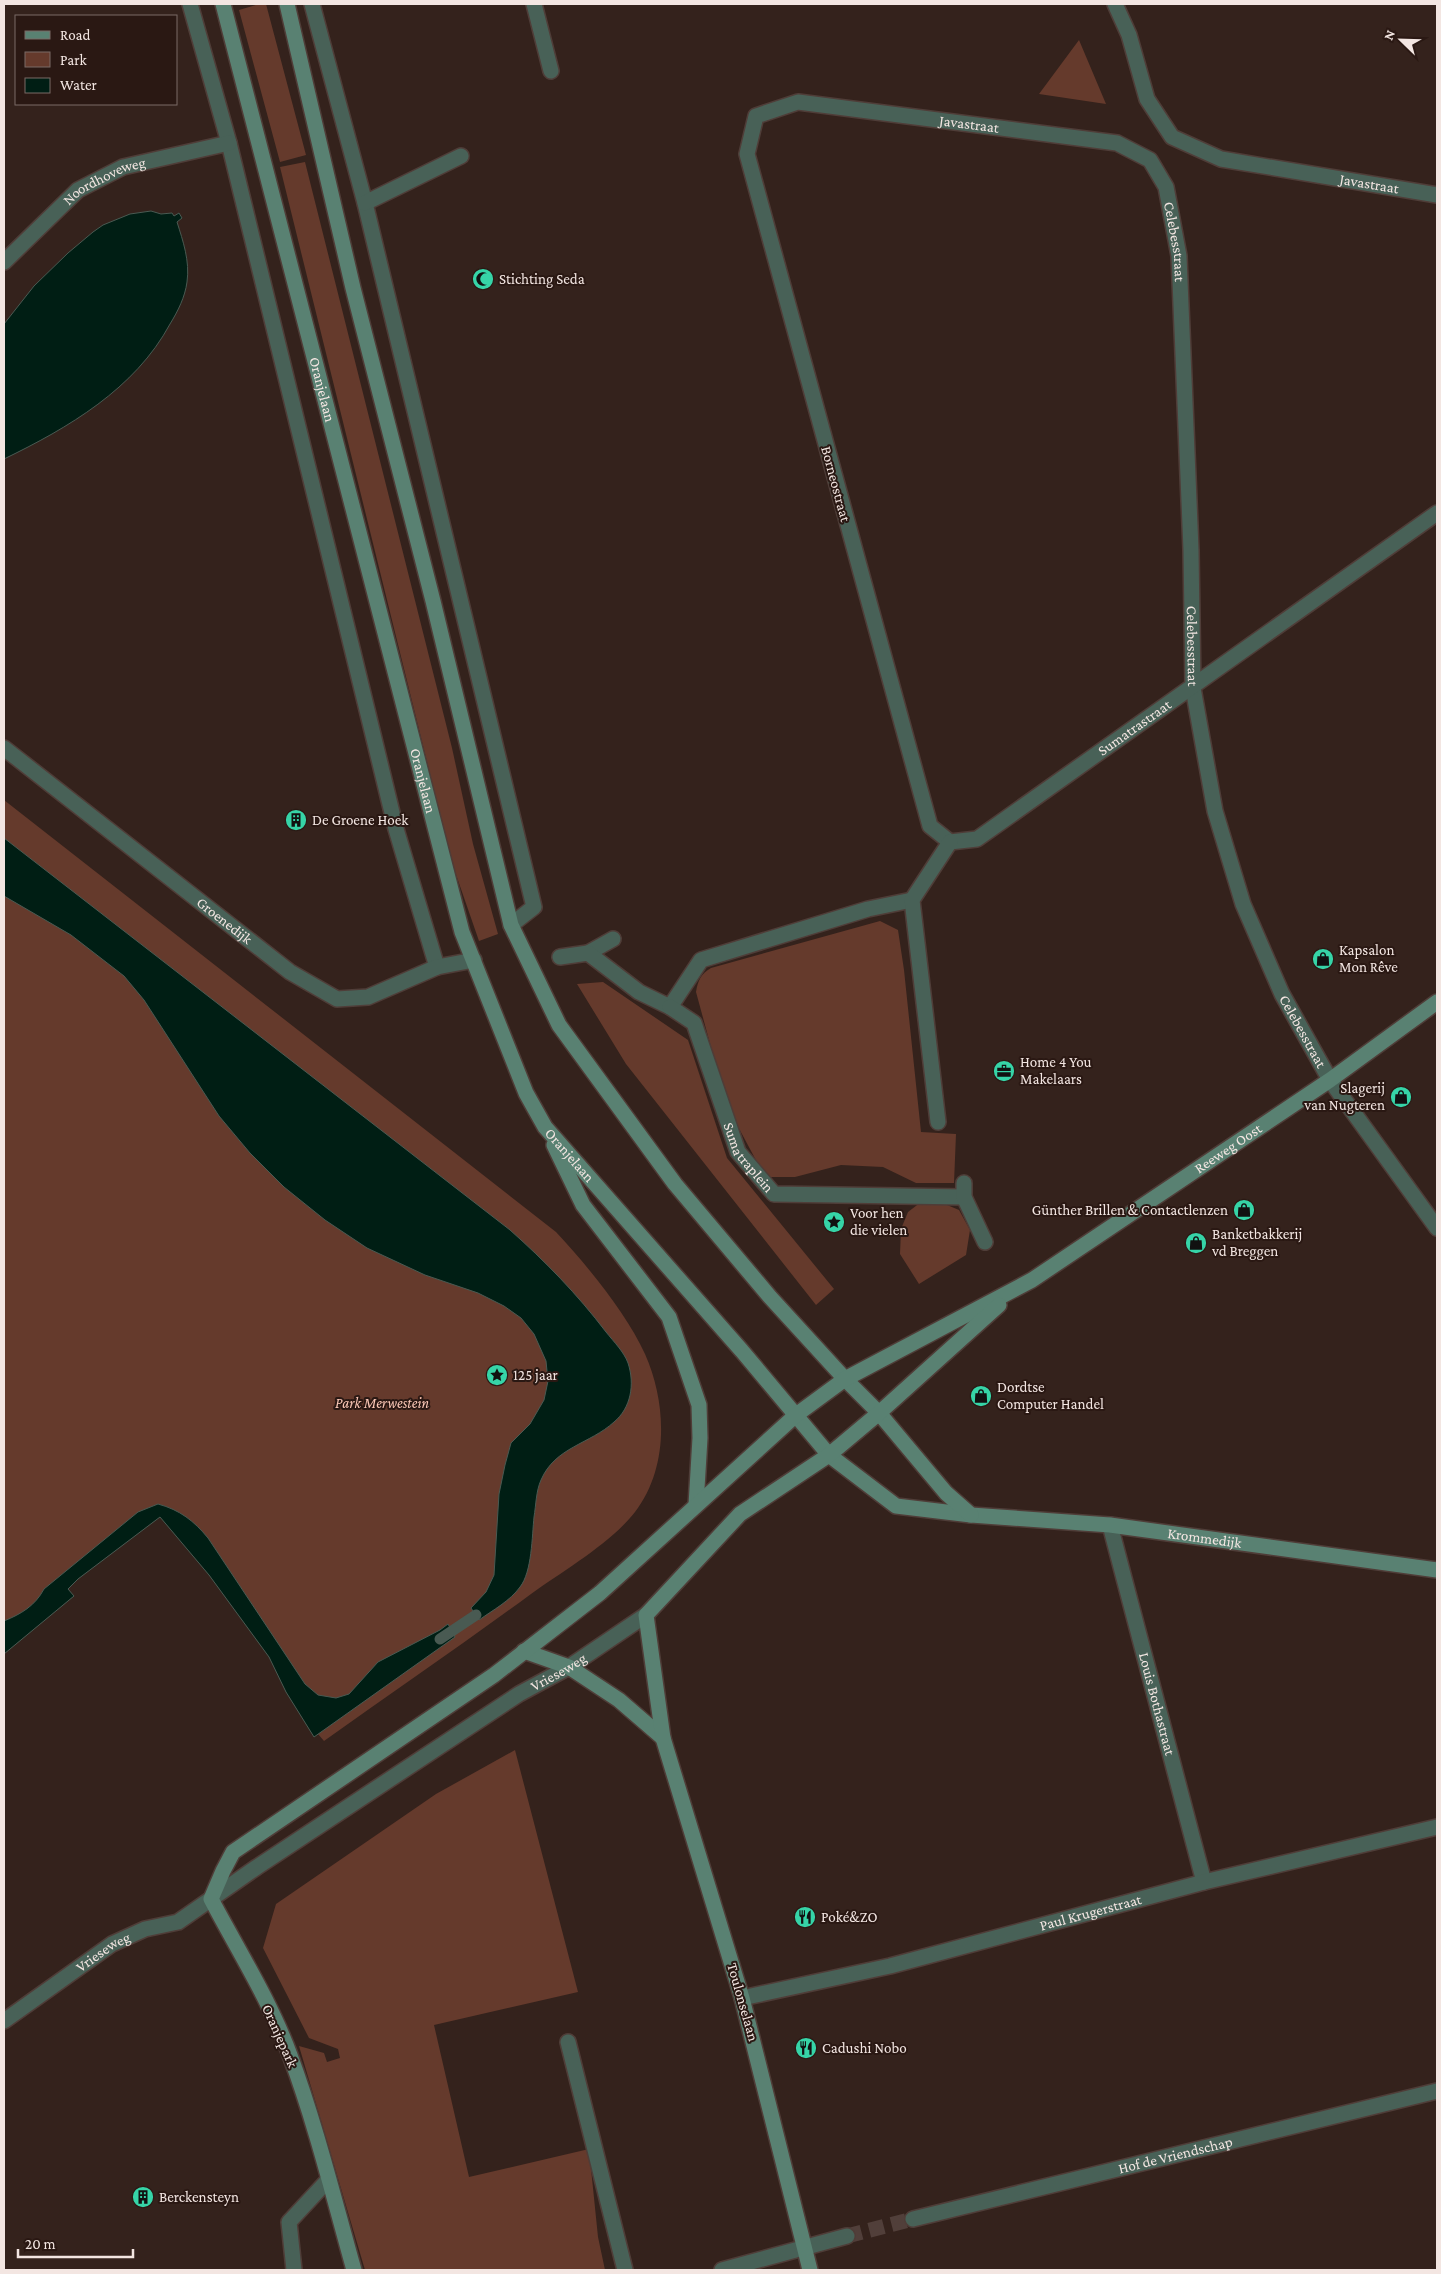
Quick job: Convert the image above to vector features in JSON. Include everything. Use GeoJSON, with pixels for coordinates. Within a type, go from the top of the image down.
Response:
{"type":"FeatureCollection","features":[{"type":"Feature","properties":{"kind":"main road","name":"Oranjelaan"},"geometry":{"type":"LineString","coordinates":[[223,4],[462,932],[526,1093],[545,1127],[829,1455]]}},
{"type":"Feature","properties":{"kind":"main road"},"geometry":{"type":"LineString","coordinates":[[287,4],[353,288],[433,601],[511,925],[559,1024],[675,1184],[770,1297],[845,1379],[880,1413],[946,1493],[971,1515]]}},
{"type":"Feature","properties":{"kind":"main road","name":"Reeweg Oost"},"geometry":{"type":"LineString","coordinates":[[845,1379],[1015,1291],[1330,1080],[1437,1002]]}},
{"type":"Feature","properties":{"kind":"main road"},"geometry":{"type":"LineString","coordinates":[[545,1127],[583,1205],[669,1317],[699,1405],[700,1438],[696,1505]]}},
{"type":"Feature","properties":{"kind":"main road","name":"Reeweg Oost"},"geometry":{"type":"LineString","coordinates":[[880,1413],[1015,1291]]}},
{"type":"Feature","properties":{"kind":"main road"},"geometry":{"type":"LineString","coordinates":[[211,1900],[223,1871],[234,1852],[494,1675],[600,1593],[796,1415],[845,1379]]}},
{"type":"Feature","properties":{"kind":"main road","name":"Vrieseweg"},"geometry":{"type":"LineString","coordinates":[[646,1615],[740,1514],[829,1455],[880,1413]]}},
{"type":"Feature","properties":{"kind":"main road","name":"Krommedijk"},"geometry":{"type":"LineString","coordinates":[[829,1455],[896,1506],[971,1515],[1110,1525],[1437,1570]]}},
{"type":"Feature","properties":{"kind":"main road","name":"Toulonselaan"},"geometry":{"type":"LineString","coordinates":[[646,1615],[663,1738],[742,1998],[810,2270]]}},
{"type":"Feature","properties":{"kind":"main road"},"geometry":{"type":"LineString","coordinates":[[524,1651],[569,1667],[619,1700],[663,1738]]}},
{"type":"Feature","properties":{"kind":"main road","name":"Oranjepark"},"geometry":{"type":"LineString","coordinates":[[211,1900],[290,2053],[354,2270]]}},
{"type":"Feature","properties":{"kind":"street"},"geometry":{"type":"LineString","coordinates":[[190,4],[230,143],[396,829],[437,967]]}},
{"type":"Feature","properties":{"kind":"street"},"geometry":{"type":"LineString","coordinates":[[312,4],[365,203],[534,907],[511,925]]}},
{"type":"Feature","properties":{"kind":"street"},"geometry":{"type":"LineString","coordinates":[[534,4],[551,71]]}},
{"type":"Feature","properties":{"kind":"street","name":"Javastraat"},"geometry":{"type":"LineString","coordinates":[[1115,4],[1129,35],[1147,99],[1172,137],[1220,159],[1437,195]]}},
{"type":"Feature","properties":{"kind":"street","name":"Javastraat"},"geometry":{"type":"LineString","coordinates":[[756,116],[798,102],[1117,143],[1150,160],[1166,187]]}},
{"type":"Feature","properties":{"kind":"street","name":"Borneostraat"},"geometry":{"type":"LineString","coordinates":[[756,116],[747,154],[930,826],[950,842]]}},
{"type":"Feature","properties":{"kind":"street","name":"Noordhoveweg"},"geometry":{"type":"LineString","coordinates":[[4,262],[78,190],[123,167],[230,143]]}},
{"type":"Feature","properties":{"kind":"street"},"geometry":{"type":"LineString","coordinates":[[365,203],[461,156]]}},
{"type":"Feature","properties":{"kind":"street","name":"Celebesstraat"},"geometry":{"type":"LineString","coordinates":[[1166,187],[1179,256],[1192,550],[1193,688],[1215,811],[1243,904],[1282,994],[1330,1080],[1437,1228]]}},
{"type":"Feature","properties":{"kind":"street","name":"Sumatrastraat"},"geometry":{"type":"LineString","coordinates":[[950,842],[977,839],[1193,688],[1437,513]]}},
{"type":"Feature","properties":{"kind":"street","name":"Groenedijk"},"geometry":{"type":"LineString","coordinates":[[4,748],[290,972],[337,999],[368,997],[437,967],[474,960]]}},
{"type":"Feature","properties":{"kind":"street"},"geometry":{"type":"LineString","coordinates":[[938,1122],[912,900],[950,842]]}},
{"type":"Feature","properties":{"kind":"street"},"geometry":{"type":"LineString","coordinates":[[670,1007],[701,960],[868,909],[912,900]]}},
{"type":"Feature","properties":{"kind":"street"},"geometry":{"type":"LineString","coordinates":[[560,957],[588,952],[613,939]]}},
{"type":"Feature","properties":{"kind":"street","name":"Sumatraplein"},"geometry":{"type":"LineString","coordinates":[[588,952],[639,992],[670,1007],[694,1023],[738,1152],[774,1194],[964,1190],[985,1242]]}},
{"type":"Feature","properties":{"kind":"street","name":"Louis Bothastraat"},"geometry":{"type":"LineString","coordinates":[[1110,1525],[1204,1882]]}},
{"type":"Feature","properties":{"kind":"street","name":"Vrieseweg"},"geometry":{"type":"LineString","coordinates":[[4,2021],[112,1944],[145,1928],[178,1922],[519,1694],[569,1667],[646,1615]]}},
{"type":"Feature","properties":{"kind":"street","name":"Paul Krugerstraat"},"geometry":{"type":"LineString","coordinates":[[742,1998],[890,1966],[1204,1882],[1437,1827]]}},
{"type":"Feature","properties":{"kind":"street"},"geometry":{"type":"LineString","coordinates":[[568,2042],[625,2270]]}},
{"type":"Feature","properties":{"kind":"street","name":"Hof de Vriendschap"},"geometry":{"type":"LineString","coordinates":[[914,2219],[1437,2091]]}},
{"type":"Feature","properties":{"kind":"street"},"geometry":{"type":"LineString","coordinates":[[294,2270],[289,2222],[328,2180]]}},
{"type":"Feature","properties":{"kind":"street"},"geometry":{"type":"LineString","coordinates":[[722,2270],[847,2236]]}},
{"type":"Feature","properties":{"kind":"green space"},"geometry":{"type":"Polygon","coordinates":[[[259,4],[266,4],[306,155],[280,162],[239,10],[259,4]]]}},
{"type":"Feature","properties":{"kind":"green space"},"geometry":{"type":"Polygon","coordinates":[[[1079,40],[1106,104],[1039,94],[1079,40]]]}},
{"type":"Feature","properties":{"kind":"green space"},"geometry":{"type":"Polygon","coordinates":[[[305,162],[452,748],[473,844],[498,934],[479,941],[452,863],[280,167],[305,162]]]}},
{"type":"Feature","properties":{"kind":"green space","name":"Park Merwestein"},"geometry":{"type":"Polygon","coordinates":[[[4,800],[556,1232],[593,1274],[617,1306],[645,1354],[652,1373],[658,1393],[660,1414],[661,1435],[659,1455],[654,1475],[646,1494],[635,1512],[600,1546],[324,1741],[318,1734],[314,1737],[286,1692],[269,1657],[209,1575],[160,1517],[78,1579],[68,1589],[74,1596],[4,1654],[4,800]]]}},
{"type":"Feature","properties":{"kind":"green space"},"geometry":{"type":"Polygon","coordinates":[[[880,921],[898,930],[921,1132],[956,1134],[954,1183],[916,1183],[883,1167],[841,1165],[795,1177],[765,1177],[727,1106],[696,992],[699,981],[702,975],[711,968],[880,921]]]}},
{"type":"Feature","properties":{"kind":"green space"},"geometry":{"type":"Polygon","coordinates":[[[603,982],[688,1040],[727,1158],[834,1289],[816,1305],[626,1064],[577,984],[603,982]]]}},
{"type":"Feature","properties":{"kind":"green space"},"geometry":{"type":"Polygon","coordinates":[[[925,1199],[940,1202],[959,1210],[970,1230],[966,1255],[919,1284],[900,1254],[901,1229],[908,1212],[925,1199]]]}},
{"type":"Feature","properties":{"kind":"green space"},"geometry":{"type":"Polygon","coordinates":[[[515,1750],[578,1992],[434,2025],[469,2177],[589,2149],[598,2237],[605,2270],[365,2270],[299,2046],[324,2053],[327,2062],[340,2058],[338,2049],[309,2038],[263,1948],[276,1904],[436,1794],[515,1750]]]}},
{"type":"Feature","properties":{"kind":"water"},"geometry":{"type":"Polygon","coordinates":[[[151,211],[161,214],[172,213],[174,216],[179,213],[182,218],[177,222],[184,244],[188,274],[183,298],[173,319],[155,347],[119,387],[75,420],[4,459],[4,324],[34,286],[93,232],[103,225],[130,214],[151,211]]]}},
{"type":"Feature","properties":{"kind":"water"},"geometry":{"type":"Polygon","coordinates":[[[4,838],[510,1230],[573,1292],[624,1355],[628,1363],[631,1379],[628,1403],[614,1422],[564,1453],[547,1469],[538,1489],[531,1554],[524,1580],[511,1597],[479,1620],[471,1608],[486,1592],[494,1575],[499,1494],[511,1443],[530,1424],[544,1400],[548,1381],[546,1361],[534,1334],[521,1318],[504,1306],[478,1293],[425,1275],[367,1248],[325,1220],[284,1187],[250,1153],[219,1116],[144,1000],[124,976],[71,935],[4,896],[4,838]]]}},
{"type":"Feature","properties":{"kind":"water"},"geometry":{"type":"Polygon","coordinates":[[[158,1504],[173,1509],[186,1517],[208,1538],[305,1684],[318,1695],[336,1698],[349,1694],[378,1662],[448,1624],[455,1637],[314,1737],[286,1692],[269,1657],[209,1575],[160,1517],[78,1579],[68,1589],[74,1596],[4,1654],[4,1621],[27,1609],[44,1589],[138,1512],[158,1504]]]}},
{"type":"Feature","properties":{"kind":"waterway"},"geometry":{"type":"LineString","coordinates":[[440,1639],[476,1615]]}},
{"type":"Feature","properties":{"kind":"tunnel"},"geometry":{"type":"LineString","coordinates":[[847,2236],[913,2219]]}},
{"type":"Feature","properties":{"kind":"place","name":"Stichting Seda"},"geometry":{"type":"Point","coordinates":[483,279]}},
{"type":"Feature","properties":{"kind":"place","name":"De Groene Hoek"},"geometry":{"type":"Point","coordinates":[296,820]}},
{"type":"Feature","properties":{"kind":"place","name":"Kapsalon Mon Rêve"},"geometry":{"type":"Point","coordinates":[1323,959]}},
{"type":"Feature","properties":{"kind":"place","name":"Home 4 You Makelaars"},"geometry":{"type":"Point","coordinates":[1004,1071]}},
{"type":"Feature","properties":{"kind":"place","name":"Slagerij van Nugteren"},"geometry":{"type":"Point","coordinates":[1401,1097]}},
{"type":"Feature","properties":{"kind":"place","name":"Günther Brillen & Contactlenzen"},"geometry":{"type":"Point","coordinates":[1244,1210]}},
{"type":"Feature","properties":{"kind":"place","name":"Voor hen die vielen"},"geometry":{"type":"Point","coordinates":[834,1222]}},
{"type":"Feature","properties":{"kind":"place","name":"Banketbakkerij vd Breggen"},"geometry":{"type":"Point","coordinates":[1196,1243]}},
{"type":"Feature","properties":{"kind":"place","name":"125 jaar"},"geometry":{"type":"Point","coordinates":[497,1375]}},
{"type":"Feature","properties":{"kind":"place","name":"Dordtse Computer Handel"},"geometry":{"type":"Point","coordinates":[981,1396]}},
{"type":"Feature","properties":{"kind":"place","name":"Poké&ZO"},"geometry":{"type":"Point","coordinates":[805,1917]}},
{"type":"Feature","properties":{"kind":"place","name":"Cadushi Nobo"},"geometry":{"type":"Point","coordinates":[806,2048]}},
{"type":"Feature","properties":{"kind":"place","name":"Berckensteyn"},"geometry":{"type":"Point","coordinates":[143,2197]}}]}
